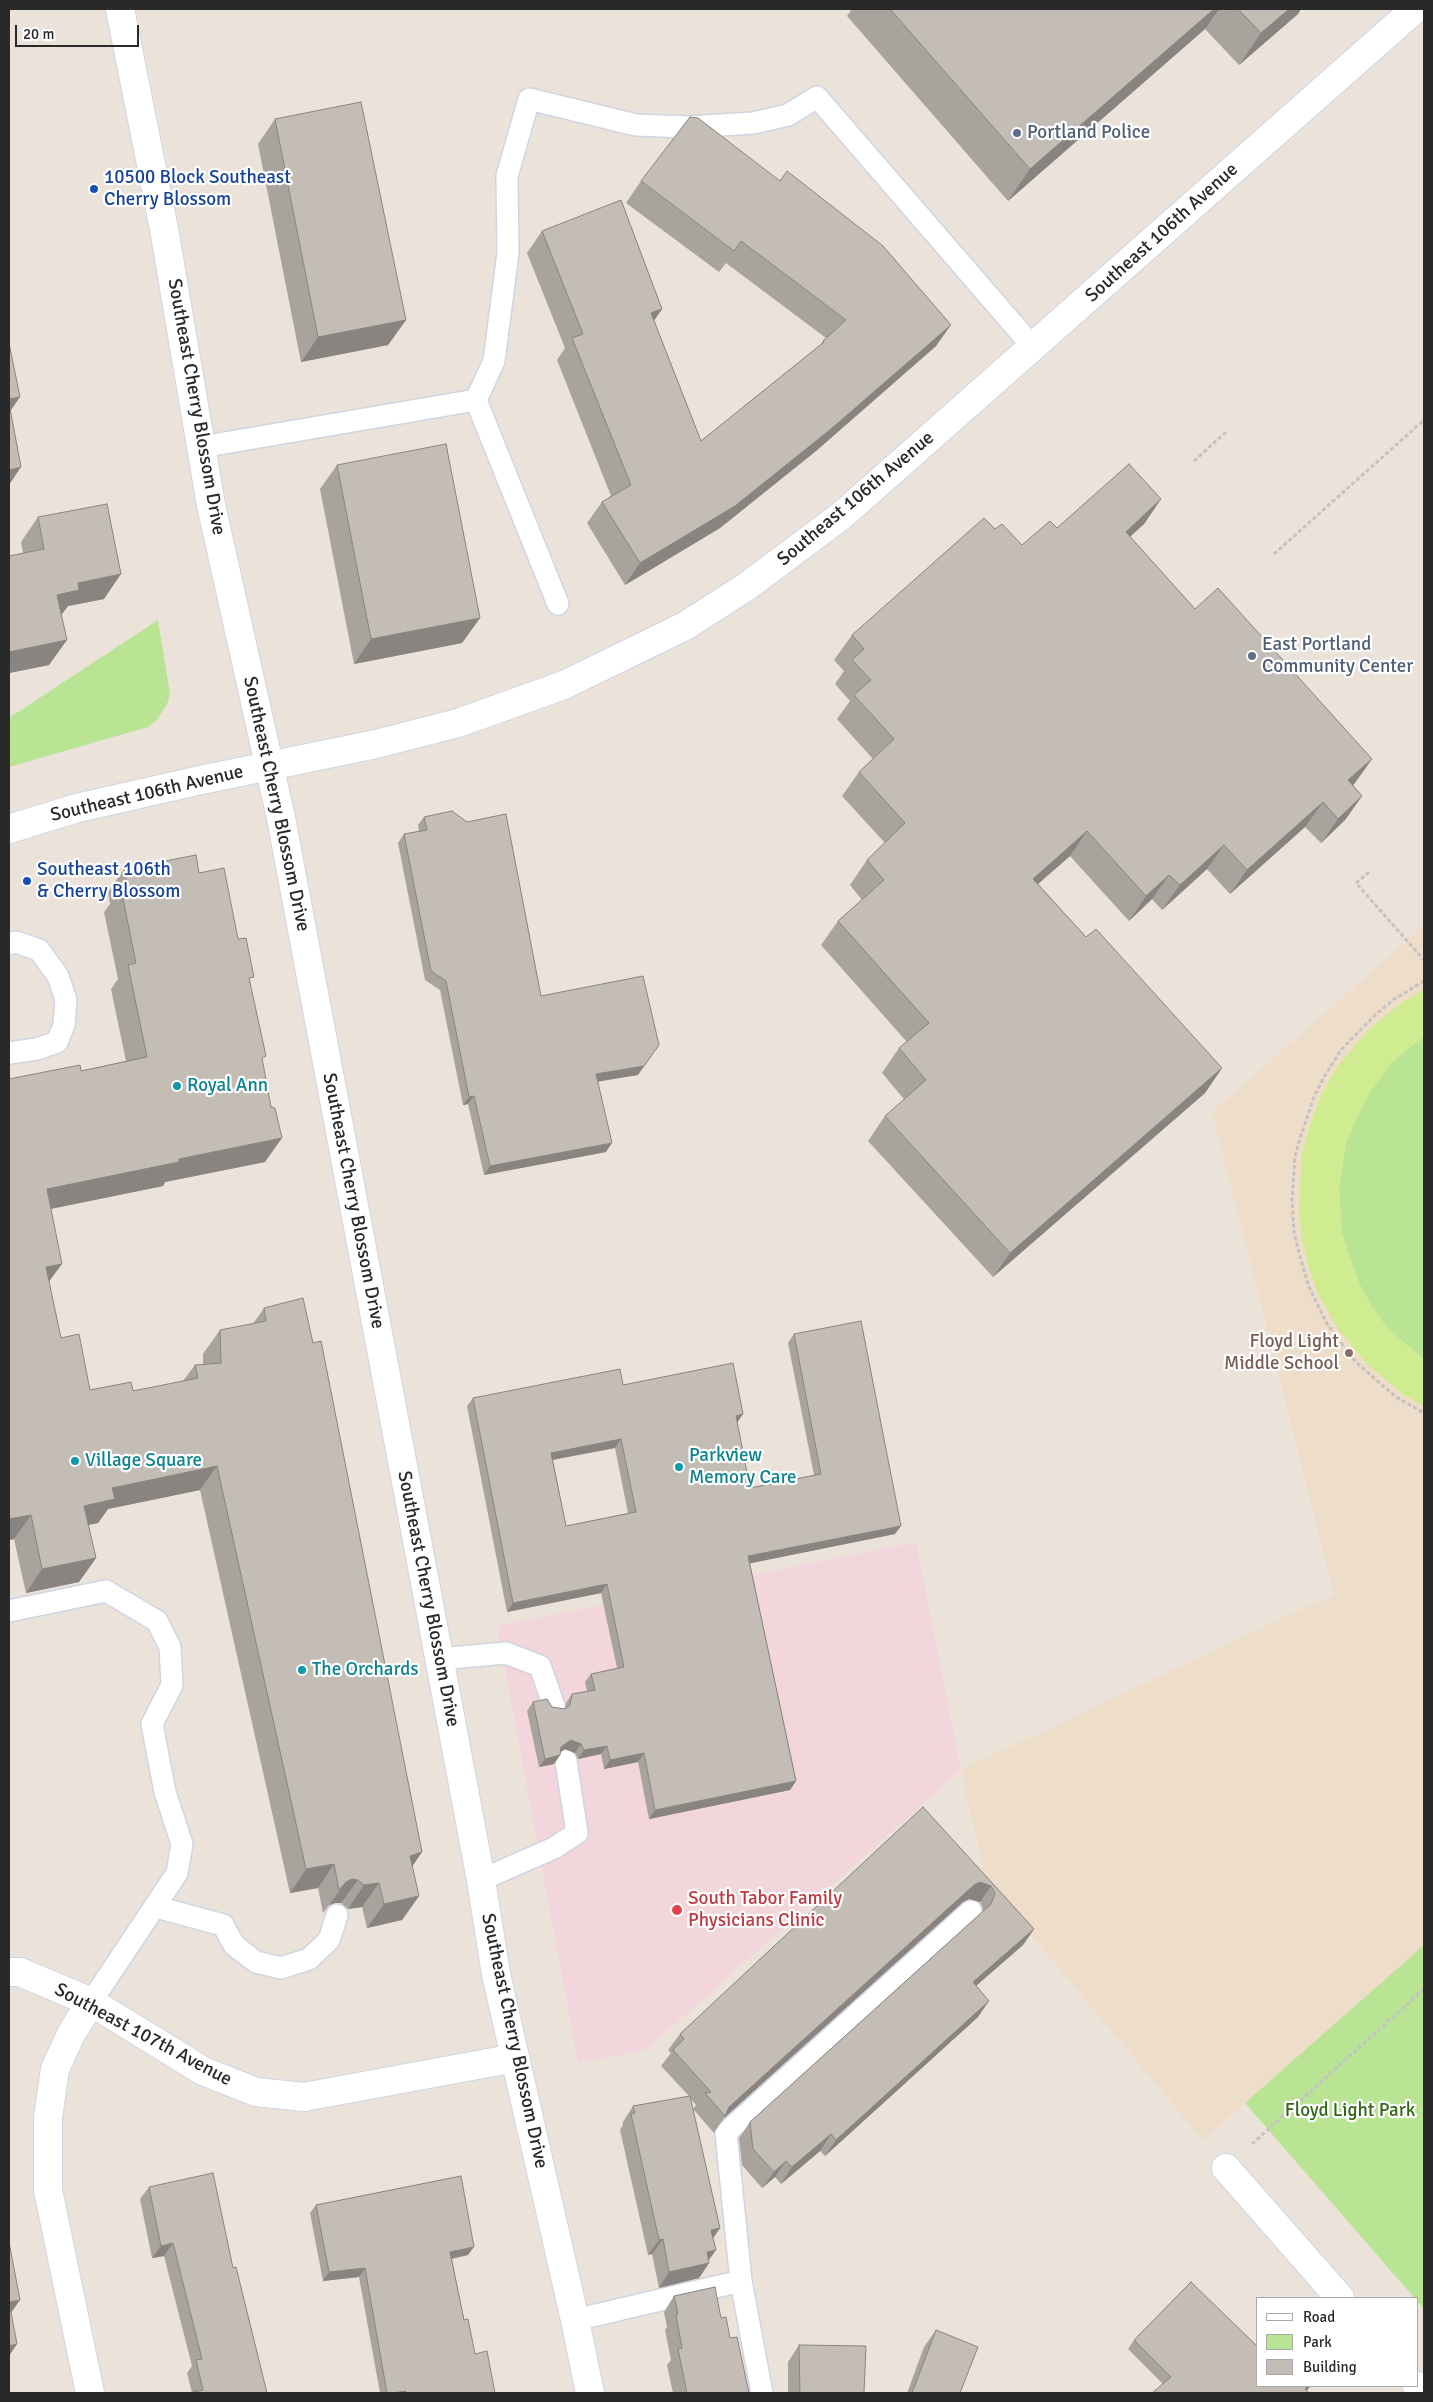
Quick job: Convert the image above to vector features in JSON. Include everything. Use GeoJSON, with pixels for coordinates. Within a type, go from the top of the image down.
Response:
{"type":"FeatureCollection","features":[{"type":"Feature","properties":{"kind":"street","name":"Southeast Cherry Blossom Drive"},"geometry":{"type":"LineString","coordinates":[[120,9],[164,229],[211,505],[281,818],[481,1880],[496,1974],[590,2393]]}},
{"type":"Feature","properties":{"kind":"street","name":"Southeast 106th Avenue"},"geometry":{"type":"LineString","coordinates":[[9,830],[78,808],[419,734],[492,713],[564,685],[685,626],[746,587],[841,516],[1415,9]]}},
{"type":"Feature","properties":{"kind":"street","name":"Southeast 107th Avenue"},"geometry":{"type":"LineString","coordinates":[[9,1972],[20,1972],[92,2002],[203,2071],[256,2092],[304,2097],[515,2058]]}},
{"type":"Feature","properties":{"kind":"street"},"geometry":{"type":"LineString","coordinates":[[90,2393],[48,2190],[48,2117],[55,2070],[71,2034],[92,2002]]}},
{"type":"Feature","properties":{"kind":"street"},"geometry":{"type":"LineString","coordinates":[[1226,2168],[1339,2297]]}},
{"type":"Feature","properties":{"kind":"lane"},"geometry":{"type":"LineString","coordinates":[[558,604],[476,400],[494,361],[508,253],[507,176],[529,98],[636,125],[688,127],[753,122],[788,116],[817,97],[1033,347]]}},
{"type":"Feature","properties":{"kind":"lane"},"geometry":{"type":"LineString","coordinates":[[201,447],[476,400]]}},
{"type":"Feature","properties":{"kind":"lane"},"geometry":{"type":"LineString","coordinates":[[9,944],[16,942],[39,950],[58,976],[66,1000],[64,1026],[57,1042],[37,1049],[9,1053]]}},
{"type":"Feature","properties":{"kind":"lane"},"geometry":{"type":"LineString","coordinates":[[9,1611],[106,1591],[157,1621],[170,1647],[172,1685],[152,1724],[165,1792],[182,1844],[177,1873],[92,2002]]}},
{"type":"Feature","properties":{"kind":"lane"},"geometry":{"type":"LineString","coordinates":[[439,1659],[506,1653],[540,1666],[554,1706]]}},
{"type":"Feature","properties":{"kind":"lane"},"geometry":{"type":"LineString","coordinates":[[481,1880],[554,1848],[577,1833],[566,1761]]}},
{"type":"Feature","properties":{"kind":"lane"},"geometry":{"type":"LineString","coordinates":[[156,1907],[223,1925],[234,1945],[256,1962],[281,1968],[309,1959],[329,1940],[336,1915]]}},
{"type":"Feature","properties":{"kind":"lane"},"geometry":{"type":"LineString","coordinates":[[762,2393],[741,2282],[726,2133],[971,1911]]}},
{"type":"Feature","properties":{"kind":"lane"},"geometry":{"type":"LineString","coordinates":[[575,2320],[741,2282]]}},
{"type":"Feature","properties":{"kind":"path"},"geometry":{"type":"LineString","coordinates":[[1274,554],[1424,420]]}},
{"type":"Feature","properties":{"kind":"path"},"geometry":{"type":"LineString","coordinates":[[1194,461],[1226,432]]}},
{"type":"Feature","properties":{"kind":"path"},"geometry":{"type":"LineString","coordinates":[[1369,872],[1356,883],[1424,960]]}},
{"type":"Feature","properties":{"kind":"path"},"geometry":{"type":"LineString","coordinates":[[1424,980],[1393,1000],[1374,1016],[1341,1050],[1324,1077],[1305,1120],[1298,1148],[1292,1201],[1294,1233],[1299,1253],[1309,1287],[1327,1324],[1354,1360],[1374,1379],[1396,1397],[1424,1413]]}},
{"type":"Feature","properties":{"kind":"path"},"geometry":{"type":"LineString","coordinates":[[1226,2168],[1424,1989]]}},
{"type":"Feature","properties":{"kind":"shaded area","name":"Floyd Light Middle School"},"geometry":{"type":"Polygon","coordinates":[[[1424,926],[1424,1945],[1203,2140],[986,1881],[961,1770],[1334,1594],[1212,1112],[1424,926]]]}},
{"type":"Feature","properties":{"kind":"shaded area","name":"South Tabor Family Physicians Clinic"},"geometry":{"type":"Polygon","coordinates":[[[916,1542],[961,1770],[646,2050],[578,2063],[497,1626],[916,1542]]]}},
{"type":"Feature","properties":{"kind":"green space"},"geometry":{"type":"Polygon","coordinates":[[[158,620],[170,694],[167,704],[157,720],[148,727],[9,767],[9,718],[158,620]]]}},
{"type":"Feature","properties":{"kind":"green space"},"geometry":{"type":"Polygon","coordinates":[[[1424,990],[1424,1036],[1392,1062],[1366,1098],[1346,1142],[1339,1188],[1342,1234],[1359,1284],[1372,1307],[1388,1329],[1424,1359],[1424,1406],[1404,1395],[1367,1364],[1338,1329],[1318,1294],[1309,1268],[1302,1241],[1299,1208],[1302,1153],[1321,1095],[1338,1066],[1368,1030],[1400,1004],[1424,990]]]}},
{"type":"Feature","properties":{"kind":"green space"},"geometry":{"type":"Polygon","coordinates":[[[1424,1036],[1424,1359],[1388,1329],[1372,1307],[1359,1283],[1342,1234],[1339,1188],[1346,1142],[1366,1098],[1392,1062],[1424,1036]]]}},
{"type":"Feature","properties":{"kind":"green space","name":"Floyd Light Park"},"geometry":{"type":"Polygon","coordinates":[[[1424,1945],[1424,2309],[1418,2302],[1418,2297],[1414,2297],[1245,2103],[1424,1945]]]}},
{"type":"Feature","properties":{"kind":"building","name":"Portland Police"},"geometry":{"type":"Polygon","coordinates":[[[890,9],[1214,9],[1030,169],[890,9]]]}},
{"type":"Feature","properties":{"kind":"building"},"geometry":{"type":"Polygon","coordinates":[[[1238,9],[1289,9],[1261,33],[1238,9]]]}},
{"type":"Feature","properties":{"kind":"building"},"geometry":{"type":"Polygon","coordinates":[[[361,102],[406,320],[318,337],[275,119],[361,102]]]}},
{"type":"Feature","properties":{"kind":"building"},"geometry":{"type":"Polygon","coordinates":[[[690,117],[698,118],[780,181],[787,171],[883,246],[951,325],[831,429],[735,506],[640,563],[602,502],[631,485],[572,338],[583,334],[542,231],[621,200],[662,309],[651,313],[701,441],[824,342],[846,320],[741,241],[734,251],[641,181],[690,117]]]}},
{"type":"Feature","properties":{"kind":"building"},"geometry":{"type":"Polygon","coordinates":[[[9,343],[20,397],[9,399],[9,343]]]}},
{"type":"Feature","properties":{"kind":"building"},"geometry":{"type":"Polygon","coordinates":[[[9,403],[21,467],[9,470],[9,403]]]}},
{"type":"Feature","properties":{"kind":"building"},"geometry":{"type":"Polygon","coordinates":[[[446,444],[480,618],[371,639],[337,465],[446,444]]]}},
{"type":"Feature","properties":{"kind":"building"},"geometry":{"type":"Polygon","coordinates":[[[1129,464],[1161,499],[1126,532],[1195,609],[1218,588],[1372,759],[1348,780],[1362,796],[1338,819],[1323,802],[1247,870],[1224,845],[1180,885],[1169,875],[1146,896],[1087,831],[1033,879],[1086,937],[1096,929],[1222,1068],[1010,1253],[885,1116],[926,1080],[899,1048],[929,1023],[838,921],[884,880],[867,860],[905,823],[859,772],[894,739],[854,695],[871,680],[852,660],[864,649],[852,635],[984,518],[995,529],[1002,524],[1022,545],[1050,521],[1057,528],[1129,464]]]}},
{"type":"Feature","properties":{"kind":"building"},"geometry":{"type":"Polygon","coordinates":[[[107,504],[121,574],[78,583],[79,590],[57,595],[67,640],[9,652],[9,556],[44,549],[38,517],[107,504]]]}},
{"type":"Feature","properties":{"kind":"building"},"geometry":{"type":"Polygon","coordinates":[[[452,811],[467,822],[506,814],[541,996],[643,976],[659,1045],[644,1066],[596,1074],[612,1143],[490,1166],[474,1096],[469,1097],[446,981],[431,971],[404,834],[427,830],[424,817],[452,811]]]}},
{"type":"Feature","properties":{"kind":"building"},"geometry":{"type":"Polygon","coordinates":[[[196,855],[199,873],[224,868],[238,939],[246,938],[254,977],[249,978],[266,1056],[262,1058],[271,1107],[275,1108],[282,1138],[179,1159],[179,1162],[47,1189],[62,1264],[46,1267],[61,1338],[79,1334],[90,1390],[131,1382],[133,1391],[198,1378],[195,1365],[221,1363],[220,1330],[266,1321],[264,1308],[303,1298],[313,1343],[321,1341],[422,1852],[410,1856],[419,1896],[384,1904],[379,1883],[364,1885],[358,1880],[352,1879],[346,1882],[339,1890],[334,1864],[306,1869],[217,1466],[112,1488],[115,1499],[84,1506],[96,1558],[42,1569],[31,1515],[9,1519],[9,1079],[80,1065],[81,1071],[147,1057],[128,965],[136,963],[121,889],[128,887],[124,869],[196,855]]]}},
{"type":"Feature","properties":{"kind":"building"},"geometry":{"type":"Polygon","coordinates":[[[861,1321],[901,1526],[748,1556],[796,1781],[655,1810],[644,1753],[610,1760],[607,1746],[584,1750],[581,1744],[571,1740],[561,1747],[560,1755],[545,1759],[533,1702],[547,1699],[552,1707],[565,1709],[570,1705],[572,1694],[595,1690],[591,1674],[624,1667],[607,1584],[513,1603],[473,1398],[620,1369],[623,1385],[733,1363],[743,1414],[736,1416],[750,1488],[821,1474],[794,1334],[861,1321]],[[621,1439],[551,1453],[566,1526],[636,1512],[621,1439]]]}},
{"type":"Feature","properties":{"kind":"building"},"geometry":{"type":"Polygon","coordinates":[[[923,1807],[1034,1929],[973,1982],[989,2001],[836,2140],[831,2134],[792,2167],[786,2161],[774,2172],[753,2149],[750,2122],[991,1904],[995,1893],[991,1886],[980,1882],[974,1885],[729,2107],[725,2116],[705,2093],[711,2092],[673,2050],[684,2039],[680,2034],[923,1807]]]}},
{"type":"Feature","properties":{"kind":"building"},"geometry":{"type":"Polygon","coordinates":[[[690,2096],[720,2228],[711,2230],[716,2250],[707,2252],[709,2263],[669,2272],[663,2239],[659,2240],[631,2114],[635,2113],[633,2106],[690,2096]]]}},
{"type":"Feature","properties":{"kind":"building"},"geometry":{"type":"Polygon","coordinates":[[[213,2173],[233,2268],[236,2267],[267,2393],[189,2393],[203,2390],[196,2360],[202,2359],[173,2243],[161,2246],[149,2187],[213,2173]]]}},
{"type":"Feature","properties":{"kind":"building"},"geometry":{"type":"Polygon","coordinates":[[[461,2176],[474,2247],[450,2252],[464,2320],[468,2319],[475,2354],[487,2351],[495,2393],[406,2393],[406,2391],[387,2393],[365,2268],[329,2272],[316,2205],[461,2176]]]}},
{"type":"Feature","properties":{"kind":"building"},"geometry":{"type":"Polygon","coordinates":[[[9,2242],[20,2300],[9,2302],[9,2242]]]}},
{"type":"Feature","properties":{"kind":"building"},"geometry":{"type":"Polygon","coordinates":[[[1191,2282],[1256,2345],[1256,2387],[1307,2387],[1305,2389],[1309,2393],[1152,2393],[1171,2377],[1134,2340],[1191,2282]]]}},
{"type":"Feature","properties":{"kind":"building"},"geometry":{"type":"Polygon","coordinates":[[[715,2287],[721,2318],[726,2317],[730,2338],[737,2337],[749,2393],[687,2393],[678,2349],[682,2348],[674,2296],[715,2287]]]}},
{"type":"Feature","properties":{"kind":"building"},"geometry":{"type":"Polygon","coordinates":[[[9,2302],[17,2344],[9,2346],[9,2302]]]}},
{"type":"Feature","properties":{"kind":"building"},"geometry":{"type":"Polygon","coordinates":[[[936,2330],[978,2347],[960,2393],[912,2393],[936,2330]]]}},
{"type":"Feature","properties":{"kind":"building"},"geometry":{"type":"Polygon","coordinates":[[[799,2345],[866,2346],[864,2393],[800,2393],[799,2345]]]}},
{"type":"Feature","properties":{"kind":"place","name":"Portland Police"},"geometry":{"type":"Point","coordinates":[1017,133]}},
{"type":"Feature","properties":{"kind":"place","name":"10500 Block Southeast Cherry Blossom"},"geometry":{"type":"Point","coordinates":[94,189]}},
{"type":"Feature","properties":{"kind":"place","name":"East Portland Community Center"},"geometry":{"type":"Point","coordinates":[1252,656]}},
{"type":"Feature","properties":{"kind":"place","name":"Southeast 106th & Cherry Blossom"},"geometry":{"type":"Point","coordinates":[27,881]}},
{"type":"Feature","properties":{"kind":"place","name":"Royal Ann"},"geometry":{"type":"Point","coordinates":[177,1086]}},
{"type":"Feature","properties":{"kind":"place","name":"Floyd Light Middle School"},"geometry":{"type":"Point","coordinates":[1349,1353]}},
{"type":"Feature","properties":{"kind":"place","name":"Village Square"},"geometry":{"type":"Point","coordinates":[75,1461]}},
{"type":"Feature","properties":{"kind":"place","name":"Parkview Memory Care"},"geometry":{"type":"Point","coordinates":[679,1467]}},
{"type":"Feature","properties":{"kind":"place","name":"The Orchards"},"geometry":{"type":"Point","coordinates":[302,1670]}},
{"type":"Feature","properties":{"kind":"place","name":"South Tabor Family Physicians Clinic"},"geometry":{"type":"Point","coordinates":[677,1910]}}]}
